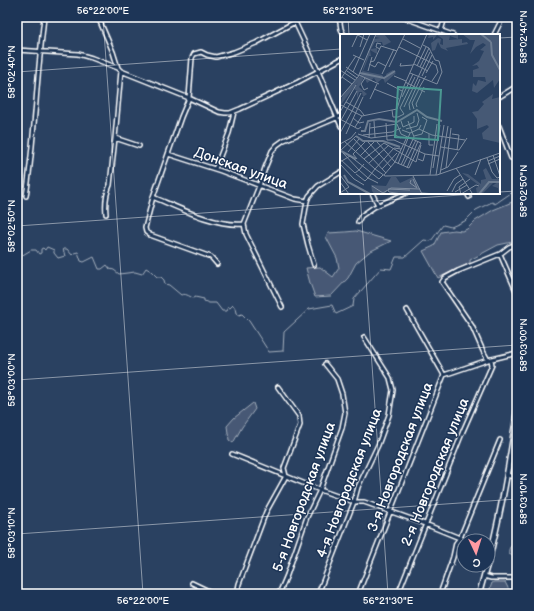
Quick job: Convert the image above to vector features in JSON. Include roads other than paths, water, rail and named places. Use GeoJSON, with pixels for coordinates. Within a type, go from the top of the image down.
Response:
{"type":"FeatureCollection","features":[{"type":"Feature","properties":{"kind":"main road"},"geometry":{"type":"LineString","coordinates":[[494,533],[507,475],[517,410]]}},
{"type":"Feature","properties":{"kind":"main road"},"geometry":{"type":"LineString","coordinates":[[479,594],[485,573]]}},
{"type":"Feature","properties":{"kind":"street"},"geometry":{"type":"LineString","coordinates":[[26,196],[35,123],[44,17]]}},
{"type":"Feature","properties":{"kind":"street"},"geometry":{"type":"LineString","coordinates":[[98,17],[120,70],[110,185],[107,191],[105,205],[106,214]]}},
{"type":"Feature","properties":{"kind":"street"},"geometry":{"type":"LineString","coordinates":[[282,307],[246,234],[244,224],[272,151],[277,145],[284,140],[339,117],[295,22],[296,17]]}},
{"type":"Feature","properties":{"kind":"street"},"geometry":{"type":"LineString","coordinates":[[339,17],[344,34]]}},
{"type":"Feature","properties":{"kind":"street"},"geometry":{"type":"LineString","coordinates":[[402,17],[450,34]]}},
{"type":"Feature","properties":{"kind":"street"},"geometry":{"type":"LineString","coordinates":[[441,31],[445,17]]}},
{"type":"Feature","properties":{"kind":"street"},"geometry":{"type":"LineString","coordinates":[[494,34],[503,17]]}},
{"type":"Feature","properties":{"kind":"street"},"geometry":{"type":"LineString","coordinates":[[217,264],[211,257],[150,235],[146,232],[145,228],[153,197],[189,98],[192,58],[194,54],[202,52],[216,57],[234,52],[256,43],[295,22]]}},
{"type":"Feature","properties":{"kind":"street"},"geometry":{"type":"LineString","coordinates":[[17,50],[78,54],[92,58],[189,98],[218,112],[225,113],[234,112],[298,82],[340,60]]}},
{"type":"Feature","properties":{"kind":"street"},"geometry":{"type":"LineString","coordinates":[[500,96],[517,86]]}},
{"type":"Feature","properties":{"kind":"street"},"geometry":{"type":"LineString","coordinates":[[215,170],[234,112]]}},
{"type":"Feature","properties":{"kind":"street"},"geometry":{"type":"LineString","coordinates":[[500,129],[511,158],[517,156]]}},
{"type":"Feature","properties":{"kind":"street"},"geometry":{"type":"LineString","coordinates":[[115,138],[140,146]]}},
{"type":"Feature","properties":{"kind":"street","name":"Донская улица"},"geometry":{"type":"LineString","coordinates":[[168,154],[295,199],[307,201]]}},
{"type":"Feature","properties":{"kind":"street"},"geometry":{"type":"LineString","coordinates":[[314,266],[303,224],[308,196],[318,186],[340,173]]}},
{"type":"Feature","properties":{"kind":"street"},"geometry":{"type":"LineString","coordinates":[[372,194],[378,205]]}},
{"type":"Feature","properties":{"kind":"street"},"geometry":{"type":"LineString","coordinates":[[358,222],[361,216],[378,205],[404,194]]}},
{"type":"Feature","properties":{"kind":"street"},"geometry":{"type":"LineString","coordinates":[[153,197],[217,222],[236,225],[244,224]]}},
{"type":"Feature","properties":{"kind":"street"},"geometry":{"type":"LineString","coordinates":[[490,359],[482,351],[472,326],[442,282],[445,278],[458,270],[500,254],[509,247],[517,244]]}},
{"type":"Feature","properties":{"kind":"street"},"geometry":{"type":"LineString","coordinates":[[500,254],[517,293]]}},
{"type":"Feature","properties":{"kind":"street","name":"3-я Новгородская улица"},"geometry":{"type":"LineString","coordinates":[[358,594],[444,375],[407,310]]}},
{"type":"Feature","properties":{"kind":"street","name":"4-я Новгородская улица"},"geometry":{"type":"LineString","coordinates":[[318,594],[354,502],[358,487],[378,445],[388,416],[393,390],[390,378],[364,337]]}},
{"type":"Feature","properties":{"kind":"street"},"geometry":{"type":"LineString","coordinates":[[444,375],[490,359],[517,353]]}},
{"type":"Feature","properties":{"kind":"street","name":"2-я Новгородская улица"},"geometry":{"type":"LineString","coordinates":[[398,594],[466,425],[492,365],[490,359]]}},
{"type":"Feature","properties":{"kind":"street","name":"5-я Новгородская улица"},"geometry":{"type":"LineString","coordinates":[[279,594],[308,517],[320,490],[342,428],[345,413],[342,394],[337,379],[324,364]]}},
{"type":"Feature","properties":{"kind":"street"},"geometry":{"type":"LineString","coordinates":[[237,594],[239,584],[266,512],[286,476],[284,468],[300,425],[299,416],[278,387]]}},
{"type":"Feature","properties":{"kind":"street"},"geometry":{"type":"LineString","coordinates":[[462,533],[500,440]]}},
{"type":"Feature","properties":{"kind":"street"},"geometry":{"type":"LineString","coordinates":[[232,454],[320,490],[354,502],[364,502],[391,511],[456,536]]}},
{"type":"Feature","properties":{"kind":"street"},"geometry":{"type":"LineString","coordinates":[[507,475],[517,478]]}},
{"type":"Feature","properties":{"kind":"street"},"geometry":{"type":"LineString","coordinates":[[440,594],[454,556],[456,543]]}},
{"type":"Feature","properties":{"kind":"street"},"geometry":{"type":"LineString","coordinates":[[484,576],[491,578],[517,578]]}},
{"type":"Feature","properties":{"kind":"street"},"geometry":{"type":"LineString","coordinates":[[192,583],[215,594]]}},
{"type":"Feature","properties":{"kind":"waterway"},"geometry":{"type":"LineString","coordinates":[[17,251],[21,256],[31,250],[36,250],[39,254],[41,253],[41,249],[43,248],[45,250],[47,247],[54,250],[54,253],[58,258],[65,256],[63,249],[67,249],[72,255],[78,252],[81,261],[84,262],[94,257],[99,269],[102,269],[107,265],[110,269],[119,274],[135,272],[142,274],[146,268],[157,277],[161,277],[165,284],[169,285],[181,295],[204,299],[204,301],[209,303],[216,303],[222,311],[226,311],[228,307],[230,308],[233,305],[236,313],[239,315],[242,314],[249,321],[269,352],[283,351],[284,332],[309,309],[332,305],[336,314],[353,306],[354,299],[381,268],[391,269],[396,257],[405,257],[424,240],[431,241],[443,225],[451,227],[465,221],[476,210],[492,202],[495,204],[511,193],[515,195],[517,193]]}}]}
